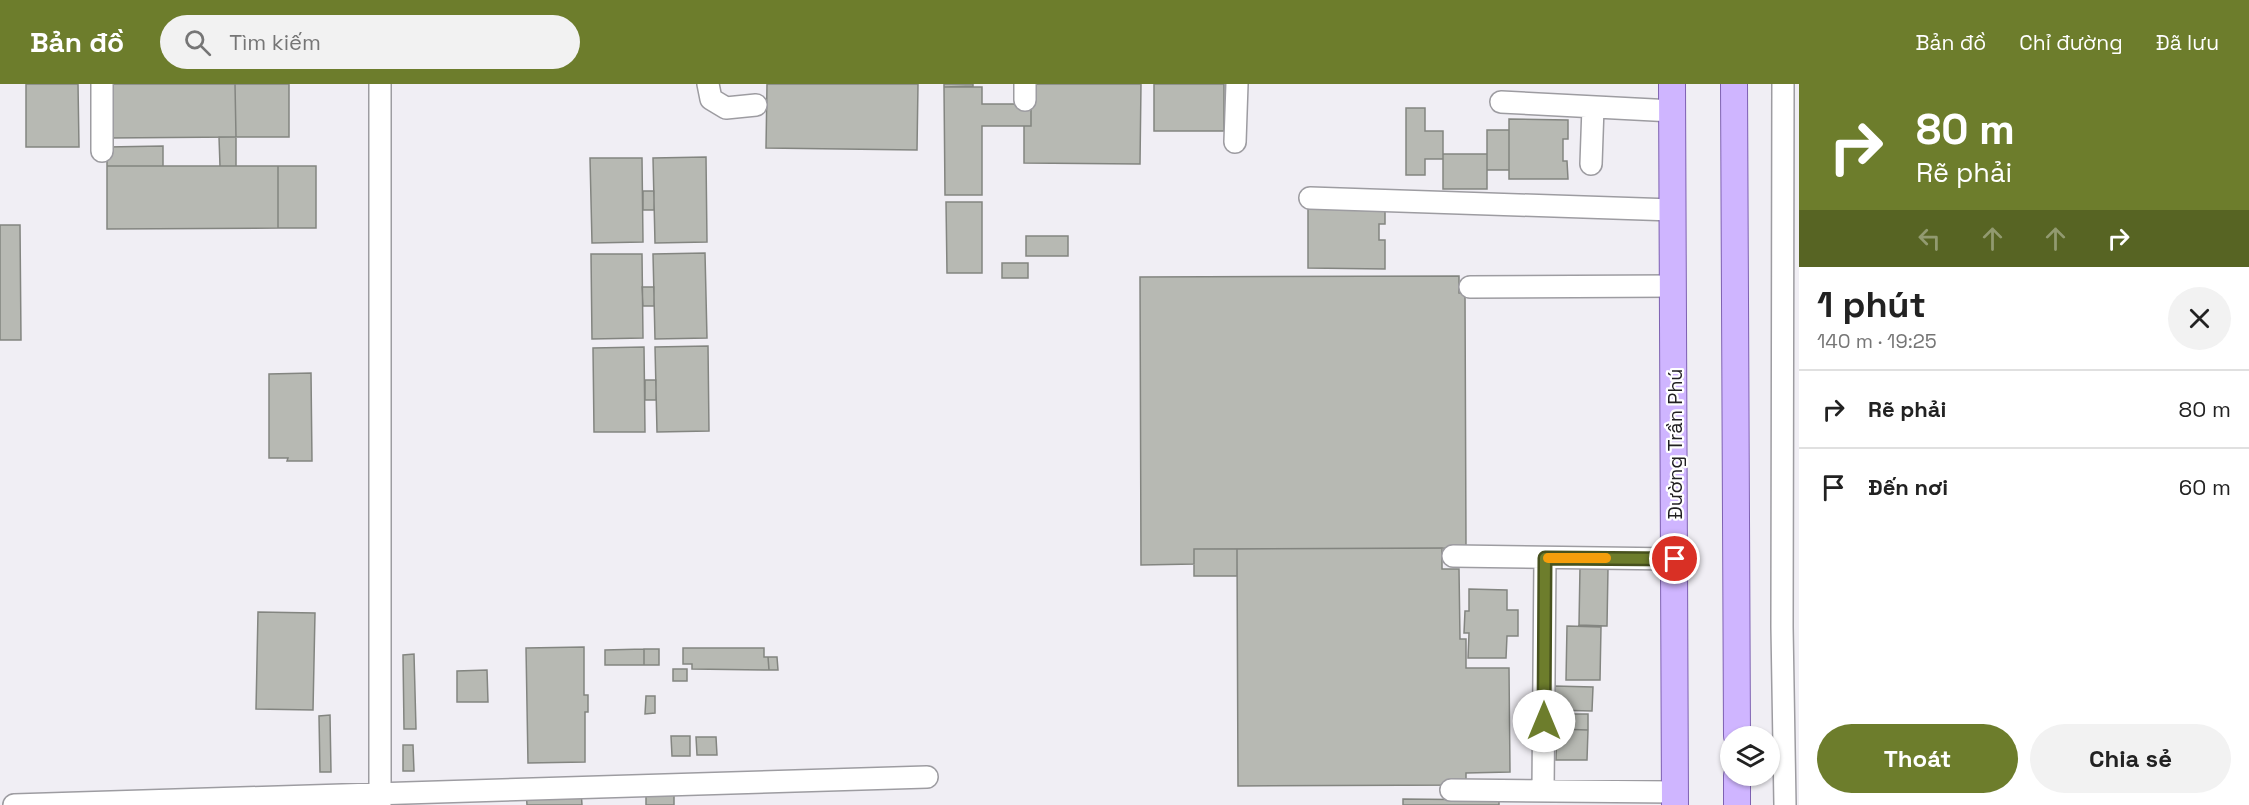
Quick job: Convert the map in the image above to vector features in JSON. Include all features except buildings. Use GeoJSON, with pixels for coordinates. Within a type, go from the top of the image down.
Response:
{"type":"FeatureCollection","features":[{"type":"Feature","properties":{"kind":"main road","name":"Đường Trần Phú"},"geometry":{"type":"LineString","coordinates":[[1672,84],[1675,798]]}},
{"type":"Feature","properties":{"kind":"main road"},"geometry":{"type":"LineString","coordinates":[[1734,84],[1737,726]]}},
{"type":"Feature","properties":{"kind":"main road"},"geometry":{"type":"LineString","coordinates":[[1737,786],[1737,805]]}},
{"type":"Feature","properties":{"kind":"street"},"geometry":{"type":"LineString","coordinates":[[102,84],[102,151]]}},
{"type":"Feature","properties":{"kind":"street"},"geometry":{"type":"LineString","coordinates":[[380,84],[380,799]]}},
{"type":"Feature","properties":{"kind":"street"},"geometry":{"type":"LineString","coordinates":[[708,84],[711,99],[726,108],[756,105]]}},
{"type":"Feature","properties":{"kind":"street"},"geometry":{"type":"LineString","coordinates":[[1235,142],[1237,84]]}},
{"type":"Feature","properties":{"kind":"street"},"geometry":{"type":"LineString","coordinates":[[1783,84],[1782,627],[1785,805]]}},
{"type":"Feature","properties":{"kind":"street"},"geometry":{"type":"LineString","coordinates":[[1501,102],[1672,111]]}},
{"type":"Feature","properties":{"kind":"street"},"geometry":{"type":"LineString","coordinates":[[1591,164],[1593,106]]}},
{"type":"Feature","properties":{"kind":"street"},"geometry":{"type":"LineString","coordinates":[[1310,198],[1673,210]]}},
{"type":"Feature","properties":{"kind":"street"},"geometry":{"type":"LineString","coordinates":[[1470,287],[1674,286]]}},
{"type":"Feature","properties":{"kind":"street"},"geometry":{"type":"LineString","coordinates":[[1453,556],[1675,559]]}},
{"type":"Feature","properties":{"kind":"street"},"geometry":{"type":"LineString","coordinates":[[1543,792],[1545,558]]}},
{"type":"Feature","properties":{"kind":"street"},"geometry":{"type":"LineString","coordinates":[[14,805],[380,799],[927,777]]}},
{"type":"Feature","properties":{"kind":"street"},"geometry":{"type":"LineString","coordinates":[[1451,790],[1675,798]]}},
{"type":"Feature","properties":{"kind":"slow traffic"},"geometry":{"type":"LineString","coordinates":[[1548,558],[1606,558]]}},
{"type":"Feature","properties":{"kind":"route"},"geometry":{"type":"LineString","coordinates":[[1544,721],[1545,558],[1675,559]]}}]}
